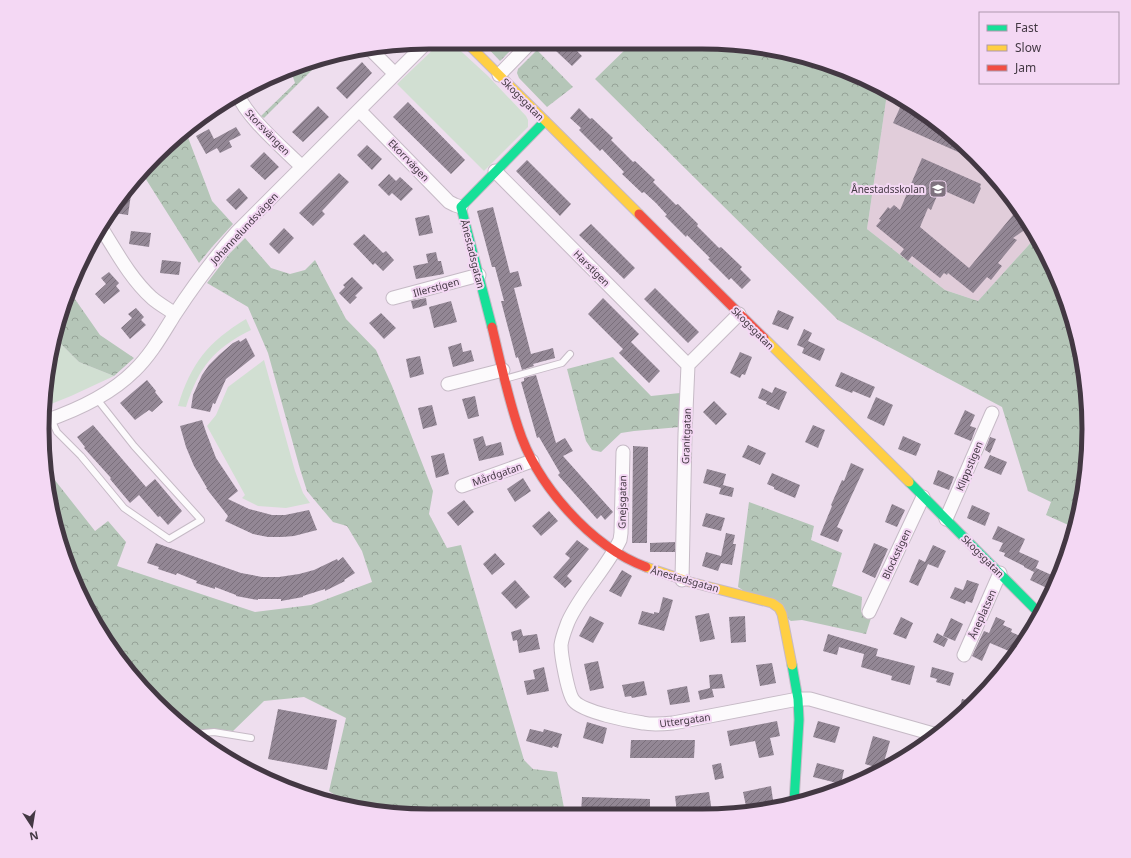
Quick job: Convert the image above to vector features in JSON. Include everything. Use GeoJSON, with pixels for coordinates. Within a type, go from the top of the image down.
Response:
{"type":"FeatureCollection","features":[{"type":"Feature","properties":{"kind":"street","name":"Johannelundsvägen"},"geometry":{"type":"LineString","coordinates":[[49,419],[97,399],[117,386],[135,371],[148,355],[216,257],[238,232],[420,49]]}},
{"type":"Feature","properties":{"kind":"street","name":"Skogsgatan"},"geometry":{"type":"LineString","coordinates":[[473,49],[1036,610]]}},
{"type":"Feature","properties":{"kind":"street"},"geometry":{"type":"LineString","coordinates":[[499,74],[524,49]]}},
{"type":"Feature","properties":{"kind":"street"},"geometry":{"type":"LineString","coordinates":[[374,53],[395,74]]}},
{"type":"Feature","properties":{"kind":"street","name":"Storsvängen"},"geometry":{"type":"LineString","coordinates":[[240,99],[252,117],[302,167]]}},
{"type":"Feature","properties":{"kind":"street","name":"Ekorrvägen"},"geometry":{"type":"LineString","coordinates":[[359,110],[449,202],[461,207]]}},
{"type":"Feature","properties":{"kind":"street","name":"Ånestadsgatan"},"geometry":{"type":"LineString","coordinates":[[545,121],[461,207],[518,428],[532,461],[543,480],[563,507],[576,521],[614,550],[641,566],[663,574],[772,603],[778,608],[784,621],[798,699],[799,720],[794,797]]}},
{"type":"Feature","properties":{"kind":"street","name":"Harstigen"},"geometry":{"type":"LineString","coordinates":[[495,171],[688,365]]}},
{"type":"Feature","properties":{"kind":"street"},"geometry":{"type":"LineString","coordinates":[[104,232],[141,287],[152,298],[175,314]]}},
{"type":"Feature","properties":{"kind":"street","name":"Illerstigen"},"geometry":{"type":"LineString","coordinates":[[393,298],[479,275]]}},
{"type":"Feature","properties":{"kind":"street"},"geometry":{"type":"LineString","coordinates":[[688,365],[740,314]]}},
{"type":"Feature","properties":{"kind":"street","name":"Granitgatan"},"geometry":{"type":"LineString","coordinates":[[682,580],[688,365]]}},
{"type":"Feature","properties":{"kind":"street"},"geometry":{"type":"LineString","coordinates":[[448,384],[504,374]]}},
{"type":"Feature","properties":{"kind":"street","name":"Klippstigen"},"geometry":{"type":"LineString","coordinates":[[946,519],[992,413]]}},
{"type":"Feature","properties":{"kind":"street","name":"Gnejsgatan"},"geometry":{"type":"LineString","coordinates":[[614,550],[620,540],[621,533],[623,452]]}},
{"type":"Feature","properties":{"kind":"street","name":"Mårdgatan"},"geometry":{"type":"LineString","coordinates":[[462,486],[532,461]]}},
{"type":"Feature","properties":{"kind":"street","name":"Blockstigen"},"geometry":{"type":"LineString","coordinates":[[869,612],[923,496]]}},
{"type":"Feature","properties":{"kind":"street","name":"Uttergatan"},"geometry":{"type":"LineString","coordinates":[[614,550],[572,614],[562,639],[561,648],[565,672],[572,698],[577,704],[614,717],[655,724],[681,722],[798,699],[810,699],[929,733]]}},
{"type":"Feature","properties":{"kind":"street","name":"Åneplatsen"},"geometry":{"type":"LineString","coordinates":[[964,655],[1000,573]]}},
{"type":"Feature","properties":{"kind":"lane"},"geometry":{"type":"LineString","coordinates":[[504,374],[562,363],[570,354]]}},
{"type":"Feature","properties":{"kind":"lane"},"geometry":{"type":"LineString","coordinates":[[49,422],[57,432],[81,456],[124,508],[169,539],[201,520],[134,446],[111,419],[97,399]]}},
{"type":"Feature","properties":{"kind":"lane"},"geometry":{"type":"LineString","coordinates":[[202,733],[214,732],[251,738]]}},
{"type":"Feature","properties":{"kind":"shaded area","name":"Ånestadsskolan"},"geometry":{"type":"Polygon","coordinates":[[[887,97],[913,113],[953,143],[971,160],[988,178],[1018,218],[1032,241],[978,301],[945,290],[867,229],[887,97]]]}},
{"type":"Feature","properties":{"kind":"green space"},"geometry":{"type":"Polygon","coordinates":[[[434,49],[459,49],[488,76],[526,116],[528,120],[528,127],[484,171],[397,84],[434,49]]]}},
{"type":"Feature","properties":{"kind":"green space"},"geometry":{"type":"Polygon","coordinates":[[[489,49],[512,49],[500,61],[489,49]]]}},
{"type":"Feature","properties":{"kind":"green space"},"geometry":{"type":"Polygon","coordinates":[[[626,49],[727,50],[776,56],[824,69],[870,88],[887,97],[867,229],[945,290],[978,301],[1032,241],[1053,284],[1062,307],[1075,355],[1081,404],[1082,429],[1079,479],[1069,525],[1046,515],[1051,502],[1028,491],[1002,407],[838,320],[595,79],[626,49]]]}},
{"type":"Feature","properties":{"kind":"green space"},"geometry":{"type":"Polygon","coordinates":[[[537,50],[573,87],[547,107],[519,78],[517,73],[518,69],[537,50]]]}},
{"type":"Feature","properties":{"kind":"green space"},"geometry":{"type":"Polygon","coordinates":[[[315,67],[264,118],[261,116],[295,83],[292,75],[315,67]]]}},
{"type":"Feature","properties":{"kind":"green space"},"geometry":{"type":"Polygon","coordinates":[[[187,136],[212,201],[233,224],[199,263],[144,177],[178,143],[187,136]]]}},
{"type":"Feature","properties":{"kind":"green space"},"geometry":{"type":"Polygon","coordinates":[[[245,238],[271,268],[290,274],[305,270],[315,260],[346,319],[376,350],[392,386],[433,491],[429,514],[447,548],[461,545],[524,760],[533,769],[557,772],[564,809],[404,808],[379,806],[339,798],[329,791],[346,718],[304,697],[264,701],[233,731],[215,729],[198,730],[178,715],[143,680],[113,640],[100,619],[88,597],[69,551],[56,503],[52,476],[95,531],[108,521],[126,542],[117,566],[255,612],[311,605],[372,582],[362,551],[347,526],[333,522],[307,491],[268,353],[248,307],[207,283],[230,253],[245,238]]]}},
{"type":"Feature","properties":{"kind":"green space"},"geometry":{"type":"Polygon","coordinates":[[[73,296],[100,335],[134,358],[114,376],[79,362],[59,342],[73,296]]]}},
{"type":"Feature","properties":{"kind":"green space"},"geometry":{"type":"Polygon","coordinates":[[[246,319],[251,330],[227,344],[217,352],[202,370],[186,407],[178,406],[189,378],[203,355],[221,336],[246,319]]]}},
{"type":"Feature","properties":{"kind":"green space"},"geometry":{"type":"Polygon","coordinates":[[[59,342],[79,362],[114,376],[50,404],[52,379],[59,342]]]}},
{"type":"Feature","properties":{"kind":"green space"},"geometry":{"type":"Polygon","coordinates":[[[613,357],[651,396],[680,393],[680,427],[621,433],[601,452],[592,450],[586,441],[567,369],[613,357]]]}},
{"type":"Feature","properties":{"kind":"green space"},"geometry":{"type":"Polygon","coordinates":[[[264,360],[295,471],[303,493],[310,503],[286,508],[258,506],[242,498],[245,495],[207,426],[216,415],[228,387],[264,360]]]}},
{"type":"Feature","properties":{"kind":"green space"},"geometry":{"type":"Polygon","coordinates":[[[749,502],[814,526],[811,540],[842,553],[832,586],[862,597],[861,612],[871,618],[866,634],[802,620],[791,621],[738,587],[749,502]]]}},
{"type":"Feature","properties":{"kind":"building"},"geometry":{"type":"Polygon","coordinates":[[[575,49],[582,56],[572,66],[555,50],[575,49]]]}},
{"type":"Feature","properties":{"kind":"building"},"geometry":{"type":"Polygon","coordinates":[[[362,62],[372,73],[347,99],[336,88],[362,62]]]}},
{"type":"Feature","properties":{"kind":"building"},"geometry":{"type":"Polygon","coordinates":[[[408,102],[465,160],[451,174],[393,117],[408,102]]]}},
{"type":"Feature","properties":{"kind":"building"},"geometry":{"type":"Polygon","coordinates":[[[318,106],[329,117],[303,142],[292,132],[318,106]]]}},
{"type":"Feature","properties":{"kind":"building"},"geometry":{"type":"Polygon","coordinates":[[[901,106],[953,143],[967,156],[893,123],[901,106]]]}},
{"type":"Feature","properties":{"kind":"building"},"geometry":{"type":"Polygon","coordinates":[[[579,108],[613,138],[611,140],[633,162],[635,161],[655,180],[653,182],[698,224],[697,226],[719,248],[721,247],[742,267],[740,269],[751,280],[742,289],[731,278],[729,280],[687,235],[686,237],[665,216],[667,215],[656,203],[644,192],[642,193],[622,174],[624,172],[602,149],[600,151],[579,130],[581,128],[570,118],[579,108]]]}},
{"type":"Feature","properties":{"kind":"building"},"geometry":{"type":"Polygon","coordinates":[[[236,127],[241,135],[229,141],[232,147],[220,153],[217,148],[206,154],[196,136],[209,129],[214,139],[236,127]]]}},
{"type":"Feature","properties":{"kind":"building"},"geometry":{"type":"Polygon","coordinates":[[[367,145],[382,159],[372,170],[357,155],[367,145]]]}},
{"type":"Feature","properties":{"kind":"building"},"geometry":{"type":"Polygon","coordinates":[[[264,152],[279,167],[265,180],[250,166],[264,152]]]}},
{"type":"Feature","properties":{"kind":"building"},"geometry":{"type":"Polygon","coordinates":[[[922,158],[981,184],[981,188],[974,204],[940,189],[931,210],[928,208],[920,227],[969,268],[1013,215],[1015,214],[1025,229],[1013,238],[1017,240],[998,263],[1002,266],[991,280],[987,277],[973,293],[948,273],[947,275],[944,273],[940,278],[912,256],[908,261],[900,254],[904,249],[876,226],[881,220],[879,219],[888,207],[890,209],[894,205],[900,210],[922,158]]]}},
{"type":"Feature","properties":{"kind":"building"},"geometry":{"type":"Polygon","coordinates":[[[527,160],[571,204],[560,216],[516,171],[527,160]]]}},
{"type":"Feature","properties":{"kind":"building"},"geometry":{"type":"Polygon","coordinates":[[[339,173],[349,182],[322,211],[325,214],[313,226],[299,213],[339,173]]]}},
{"type":"Feature","properties":{"kind":"building"},"geometry":{"type":"Polygon","coordinates":[[[389,174],[396,181],[400,177],[413,189],[401,201],[392,193],[389,196],[378,185],[389,174]]]}},
{"type":"Feature","properties":{"kind":"building"},"geometry":{"type":"Polygon","coordinates":[[[239,188],[248,198],[236,210],[226,200],[239,188]]]}},
{"type":"Feature","properties":{"kind":"building"},"geometry":{"type":"Polygon","coordinates":[[[131,194],[128,215],[116,213],[131,194]]]}},
{"type":"Feature","properties":{"kind":"building"},"geometry":{"type":"Polygon","coordinates":[[[493,207],[510,273],[518,271],[522,286],[514,288],[531,354],[553,348],[555,358],[533,364],[534,366],[522,370],[518,357],[516,358],[501,301],[504,301],[495,267],[492,267],[477,211],[493,207]]]}},
{"type":"Feature","properties":{"kind":"building"},"geometry":{"type":"Polygon","coordinates":[[[429,215],[433,233],[419,236],[415,218],[429,215]]]}},
{"type":"Feature","properties":{"kind":"building"},"geometry":{"type":"Polygon","coordinates":[[[591,224],[635,268],[624,279],[579,235],[591,224]]]}},
{"type":"Feature","properties":{"kind":"building"},"geometry":{"type":"Polygon","coordinates":[[[284,228],[294,238],[279,254],[269,244],[284,228]]]}},
{"type":"Feature","properties":{"kind":"building"},"geometry":{"type":"Polygon","coordinates":[[[131,231],[151,233],[149,247],[129,244],[131,231]]]}},
{"type":"Feature","properties":{"kind":"building"},"geometry":{"type":"Polygon","coordinates":[[[364,234],[383,253],[386,251],[394,260],[383,271],[375,263],[373,265],[353,244],[364,234]]]}},
{"type":"Feature","properties":{"kind":"building"},"geometry":{"type":"Polygon","coordinates":[[[436,252],[438,261],[441,261],[444,274],[416,279],[413,266],[428,263],[426,254],[436,252]]]}},
{"type":"Feature","properties":{"kind":"building"},"geometry":{"type":"Polygon","coordinates":[[[162,260],[181,262],[179,275],[160,273],[162,260]]]}},
{"type":"Feature","properties":{"kind":"building"},"geometry":{"type":"Polygon","coordinates":[[[109,272],[119,283],[116,286],[120,291],[104,304],[95,294],[106,284],[101,278],[109,272]]]}},
{"type":"Feature","properties":{"kind":"building"},"geometry":{"type":"Polygon","coordinates":[[[352,277],[363,288],[350,304],[339,293],[345,287],[343,285],[352,277]]]}},
{"type":"Feature","properties":{"kind":"building"},"geometry":{"type":"Polygon","coordinates":[[[655,288],[699,332],[688,343],[644,299],[655,288]]]}},
{"type":"Feature","properties":{"kind":"building"},"geometry":{"type":"Polygon","coordinates":[[[426,298],[427,305],[413,309],[411,301],[426,298]]]}},
{"type":"Feature","properties":{"kind":"building"},"geometry":{"type":"Polygon","coordinates":[[[603,298],[639,334],[631,342],[660,371],[649,383],[619,353],[623,349],[588,314],[603,298]]]}},
{"type":"Feature","properties":{"kind":"building"},"geometry":{"type":"Polygon","coordinates":[[[451,301],[457,322],[434,328],[429,307],[451,301]]]}},
{"type":"Feature","properties":{"kind":"building"},"geometry":{"type":"Polygon","coordinates":[[[136,308],[144,317],[141,320],[146,325],[130,339],[121,328],[132,318],[128,314],[136,308]]]}},
{"type":"Feature","properties":{"kind":"building"},"geometry":{"type":"Polygon","coordinates":[[[778,310],[794,317],[788,330],[772,324],[778,310]]]}},
{"type":"Feature","properties":{"kind":"building"},"geometry":{"type":"Polygon","coordinates":[[[381,313],[396,328],[384,339],[369,323],[381,313]]]}},
{"type":"Feature","properties":{"kind":"building"},"geometry":{"type":"Polygon","coordinates":[[[804,329],[812,333],[808,341],[825,349],[820,361],[802,353],[804,348],[797,345],[804,329]]]}},
{"type":"Feature","properties":{"kind":"building"},"geometry":{"type":"Polygon","coordinates":[[[246,338],[255,356],[226,379],[215,404],[213,403],[210,412],[191,408],[193,395],[202,375],[209,365],[233,343],[239,340],[240,342],[246,338]]]}},
{"type":"Feature","properties":{"kind":"building"},"geometry":{"type":"Polygon","coordinates":[[[461,343],[463,352],[471,350],[474,361],[453,367],[448,347],[461,343]]]}},
{"type":"Feature","properties":{"kind":"building"},"geometry":{"type":"Polygon","coordinates":[[[740,352],[752,357],[745,375],[742,374],[740,378],[730,373],[740,352]]]}},
{"type":"Feature","properties":{"kind":"building"},"geometry":{"type":"Polygon","coordinates":[[[420,356],[424,374],[410,378],[406,359],[420,356]]]}},
{"type":"Feature","properties":{"kind":"building"},"geometry":{"type":"Polygon","coordinates":[[[841,372],[875,387],[870,398],[835,386],[841,372]]]}},
{"type":"Feature","properties":{"kind":"building"},"geometry":{"type":"Polygon","coordinates":[[[536,375],[556,443],[565,438],[573,451],[563,456],[613,512],[605,520],[601,515],[597,519],[558,475],[560,473],[539,437],[537,438],[521,382],[524,381],[524,378],[536,375]]]}},
{"type":"Feature","properties":{"kind":"building"},"geometry":{"type":"Polygon","coordinates":[[[147,380],[163,402],[152,412],[149,410],[135,420],[120,403],[147,380]]]}},
{"type":"Feature","properties":{"kind":"building"},"geometry":{"type":"Polygon","coordinates":[[[775,387],[787,392],[779,410],[766,404],[767,402],[758,398],[762,388],[772,393],[775,387]]]}},
{"type":"Feature","properties":{"kind":"building"},"geometry":{"type":"Polygon","coordinates":[[[475,396],[479,416],[468,419],[462,399],[475,396]]]}},
{"type":"Feature","properties":{"kind":"building"},"geometry":{"type":"Polygon","coordinates":[[[876,397],[893,405],[884,426],[867,418],[876,397]]]}},
{"type":"Feature","properties":{"kind":"building"},"geometry":{"type":"Polygon","coordinates":[[[714,401],[727,414],[716,425],[703,412],[714,401]]]}},
{"type":"Feature","properties":{"kind":"building"},"geometry":{"type":"Polygon","coordinates":[[[432,405],[437,425],[423,429],[418,408],[432,405]]]}},
{"type":"Feature","properties":{"kind":"building"},"geometry":{"type":"Polygon","coordinates":[[[965,410],[975,415],[970,426],[976,428],[971,441],[954,434],[965,410]]]}},
{"type":"Feature","properties":{"kind":"building"},"geometry":{"type":"Polygon","coordinates":[[[202,420],[216,458],[238,491],[228,499],[249,509],[272,515],[285,515],[309,510],[317,530],[294,536],[268,537],[253,534],[225,521],[228,516],[206,488],[194,466],[186,447],[180,426],[202,420]]]}},
{"type":"Feature","properties":{"kind":"building"},"geometry":{"type":"Polygon","coordinates":[[[93,425],[146,487],[155,479],[182,511],[168,525],[160,516],[158,517],[139,495],[130,503],[110,479],[111,478],[84,448],[85,447],[77,437],[93,425]]]}},
{"type":"Feature","properties":{"kind":"building"},"geometry":{"type":"Polygon","coordinates":[[[813,425],[825,430],[818,448],[805,442],[813,425]]]}},
{"type":"Feature","properties":{"kind":"building"},"geometry":{"type":"Polygon","coordinates":[[[483,436],[486,446],[501,442],[504,455],[479,461],[473,439],[483,436]]]}},
{"type":"Feature","properties":{"kind":"building"},"geometry":{"type":"Polygon","coordinates":[[[903,436],[921,444],[916,456],[898,449],[903,436]]]}},
{"type":"Feature","properties":{"kind":"building"},"geometry":{"type":"Polygon","coordinates":[[[990,437],[996,439],[990,453],[985,450],[990,437]]]}},
{"type":"Feature","properties":{"kind":"building"},"geometry":{"type":"Polygon","coordinates":[[[748,445],[766,453],[760,465],[742,457],[748,445]]]}},
{"type":"Feature","properties":{"kind":"building"},"geometry":{"type":"Polygon","coordinates":[[[633,446],[648,447],[647,543],[632,543],[633,446]]]}},
{"type":"Feature","properties":{"kind":"building"},"geometry":{"type":"Polygon","coordinates":[[[444,453],[449,474],[436,478],[431,456],[444,453]]]}},
{"type":"Feature","properties":{"kind":"building"},"geometry":{"type":"Polygon","coordinates":[[[990,455],[1007,462],[1001,475],[984,468],[990,455]]]}},
{"type":"Feature","properties":{"kind":"building"},"geometry":{"type":"Polygon","coordinates":[[[851,463],[864,469],[837,527],[843,530],[838,542],[820,535],[832,506],[831,505],[842,480],[844,481],[851,463]]]}},
{"type":"Feature","properties":{"kind":"building"},"geometry":{"type":"Polygon","coordinates":[[[707,469],[726,474],[723,485],[734,488],[732,497],[719,494],[721,488],[703,483],[707,469]]]}},
{"type":"Feature","properties":{"kind":"building"},"geometry":{"type":"Polygon","coordinates":[[[938,470],[954,477],[949,490],[933,484],[938,470]]]}},
{"type":"Feature","properties":{"kind":"building"},"geometry":{"type":"Polygon","coordinates":[[[772,473],[800,485],[795,498],[774,489],[774,487],[767,484],[772,473]]]}},
{"type":"Feature","properties":{"kind":"building"},"geometry":{"type":"Polygon","coordinates":[[[523,478],[531,491],[515,502],[507,489],[523,478]]]}},
{"type":"Feature","properties":{"kind":"building"},"geometry":{"type":"Polygon","coordinates":[[[464,500],[474,512],[458,526],[447,513],[464,500]]]}},
{"type":"Feature","properties":{"kind":"building"},"geometry":{"type":"Polygon","coordinates":[[[892,504],[905,510],[897,527],[885,522],[892,504]]]}},
{"type":"Feature","properties":{"kind":"building"},"geometry":{"type":"Polygon","coordinates":[[[972,505],[990,513],[985,526],[967,518],[972,505]]]}},
{"type":"Feature","properties":{"kind":"building"},"geometry":{"type":"Polygon","coordinates":[[[549,511],[558,521],[541,536],[532,526],[549,511]]]}},
{"type":"Feature","properties":{"kind":"building"},"geometry":{"type":"Polygon","coordinates":[[[706,513],[725,518],[721,531],[702,526],[706,513]]]}},
{"type":"Feature","properties":{"kind":"building"},"geometry":{"type":"Polygon","coordinates":[[[998,526],[1025,539],[1019,552],[1039,561],[1034,572],[1004,556],[1005,553],[999,551],[1003,543],[992,539],[998,526]]]}},
{"type":"Feature","properties":{"kind":"building"},"geometry":{"type":"Polygon","coordinates":[[[726,533],[735,535],[733,544],[736,544],[732,565],[721,563],[718,571],[702,566],[706,552],[721,556],[726,533]]]}},
{"type":"Feature","properties":{"kind":"building"},"geometry":{"type":"Polygon","coordinates":[[[577,540],[589,549],[567,576],[572,581],[565,588],[553,577],[570,558],[565,554],[577,540]]]}},
{"type":"Feature","properties":{"kind":"building"},"geometry":{"type":"Polygon","coordinates":[[[675,542],[675,552],[650,552],[650,543],[675,542]]]}},
{"type":"Feature","properties":{"kind":"building"},"geometry":{"type":"Polygon","coordinates":[[[156,543],[241,573],[262,577],[279,577],[299,574],[314,570],[337,559],[338,561],[343,557],[355,573],[344,580],[345,581],[325,591],[325,589],[303,597],[281,601],[281,599],[258,600],[236,596],[215,587],[215,589],[196,583],[197,581],[177,573],[176,575],[158,569],[159,567],[147,563],[156,543]]]}},
{"type":"Feature","properties":{"kind":"building"},"geometry":{"type":"Polygon","coordinates":[[[874,543],[888,549],[875,578],[862,572],[874,543]]]}},
{"type":"Feature","properties":{"kind":"building"},"geometry":{"type":"Polygon","coordinates":[[[933,545],[946,551],[938,568],[928,564],[918,586],[909,582],[919,559],[925,562],[933,545]]]}},
{"type":"Feature","properties":{"kind":"building"},"geometry":{"type":"Polygon","coordinates":[[[495,553],[505,564],[492,575],[483,564],[495,553]]]}},
{"type":"Feature","properties":{"kind":"building"},"geometry":{"type":"Polygon","coordinates":[[[1036,568],[1052,575],[1047,588],[1030,580],[1036,568]]]}},
{"type":"Feature","properties":{"kind":"building"},"geometry":{"type":"Polygon","coordinates":[[[622,570],[632,576],[621,597],[609,591],[622,570]]]}},
{"type":"Feature","properties":{"kind":"building"},"geometry":{"type":"Polygon","coordinates":[[[515,580],[530,597],[516,609],[501,593],[515,580]]]}},
{"type":"Feature","properties":{"kind":"building"},"geometry":{"type":"Polygon","coordinates":[[[967,580],[979,584],[972,603],[966,601],[965,604],[950,598],[955,587],[963,590],[967,580]]]}},
{"type":"Feature","properties":{"kind":"building"},"geometry":{"type":"Polygon","coordinates":[[[663,597],[673,600],[664,631],[638,624],[642,611],[654,614],[654,612],[659,613],[663,597]]]}},
{"type":"Feature","properties":{"kind":"building"},"geometry":{"type":"Polygon","coordinates":[[[709,613],[715,639],[700,642],[695,616],[709,613]]]}},
{"type":"Feature","properties":{"kind":"building"},"geometry":{"type":"Polygon","coordinates":[[[590,616],[604,623],[593,643],[579,636],[590,616]]]}},
{"type":"Feature","properties":{"kind":"building"},"geometry":{"type":"Polygon","coordinates":[[[745,616],[746,642],[731,643],[729,617],[745,616]]]}},
{"type":"Feature","properties":{"kind":"building"},"geometry":{"type":"Polygon","coordinates":[[[901,617],[913,623],[906,639],[893,634],[901,617]]]}},
{"type":"Feature","properties":{"kind":"building"},"geometry":{"type":"Polygon","coordinates":[[[996,617],[1005,621],[1003,625],[1012,629],[1011,632],[1020,636],[1010,651],[990,643],[982,661],[972,656],[984,631],[989,633],[996,617]]]}},
{"type":"Feature","properties":{"kind":"building"},"geometry":{"type":"Polygon","coordinates":[[[951,618],[963,624],[955,641],[943,636],[951,618]]]}},
{"type":"Feature","properties":{"kind":"building"},"geometry":{"type":"Polygon","coordinates":[[[521,629],[523,636],[537,634],[540,649],[519,653],[517,640],[513,641],[511,632],[521,629]]]}},
{"type":"Feature","properties":{"kind":"building"},"geometry":{"type":"Polygon","coordinates":[[[937,633],[948,639],[944,647],[933,642],[937,633]]]}},
{"type":"Feature","properties":{"kind":"building"},"geometry":{"type":"Polygon","coordinates":[[[828,634],[878,649],[876,656],[915,666],[910,685],[891,680],[892,676],[861,667],[864,654],[839,647],[837,655],[823,651],[828,634]]]}},
{"type":"Feature","properties":{"kind":"building"},"geometry":{"type":"Polygon","coordinates":[[[598,661],[604,688],[590,691],[584,664],[598,661]]]}},
{"type":"Feature","properties":{"kind":"building"},"geometry":{"type":"Polygon","coordinates":[[[772,663],[776,683],[760,686],[756,665],[772,663]]]}},
{"type":"Feature","properties":{"kind":"building"},"geometry":{"type":"Polygon","coordinates":[[[544,667],[549,691],[527,695],[524,681],[535,679],[533,670],[544,667]]]}},
{"type":"Feature","properties":{"kind":"building"},"geometry":{"type":"Polygon","coordinates":[[[932,667],[954,673],[950,686],[936,682],[937,679],[930,677],[932,667]]]}},
{"type":"Feature","properties":{"kind":"building"},"geometry":{"type":"Polygon","coordinates":[[[722,674],[725,688],[712,689],[714,697],[700,700],[698,691],[710,688],[709,675],[722,674]]]}},
{"type":"Feature","properties":{"kind":"building"},"geometry":{"type":"Polygon","coordinates":[[[644,681],[647,695],[632,698],[631,696],[625,697],[622,685],[644,681]]]}},
{"type":"Feature","properties":{"kind":"building"},"geometry":{"type":"Polygon","coordinates":[[[687,686],[690,702],[670,705],[667,690],[687,686]]]}},
{"type":"Feature","properties":{"kind":"building"},"geometry":{"type":"Polygon","coordinates":[[[962,699],[968,700],[959,709],[962,699]]]}},
{"type":"Feature","properties":{"kind":"building"},"geometry":{"type":"Polygon","coordinates":[[[278,709],[337,720],[327,770],[268,759],[278,709]]]}},
{"type":"Feature","properties":{"kind":"building"},"geometry":{"type":"Polygon","coordinates":[[[777,721],[780,736],[770,738],[774,755],[759,758],[755,741],[730,746],[727,731],[777,721]]]}},
{"type":"Feature","properties":{"kind":"building"},"geometry":{"type":"Polygon","coordinates":[[[818,721],[840,727],[835,743],[813,737],[818,721]]]}},
{"type":"Feature","properties":{"kind":"building"},"geometry":{"type":"Polygon","coordinates":[[[587,722],[607,728],[603,744],[583,738],[587,722]]]}},
{"type":"Feature","properties":{"kind":"building"},"geometry":{"type":"Polygon","coordinates":[[[530,729],[543,732],[544,729],[562,734],[558,748],[553,746],[552,748],[526,741],[530,729]]]}},
{"type":"Feature","properties":{"kind":"building"},"geometry":{"type":"Polygon","coordinates":[[[873,736],[890,741],[884,762],[875,767],[865,764],[873,736]]]}},
{"type":"Feature","properties":{"kind":"building"},"geometry":{"type":"Polygon","coordinates":[[[631,740],[695,740],[694,758],[630,758],[631,740]]]}},
{"type":"Feature","properties":{"kind":"building"},"geometry":{"type":"Polygon","coordinates":[[[721,763],[724,778],[715,780],[712,765],[721,763]]]}},
{"type":"Feature","properties":{"kind":"building"},"geometry":{"type":"Polygon","coordinates":[[[817,763],[844,770],[841,782],[838,783],[813,777],[817,763]]]}},
{"type":"Feature","properties":{"kind":"building"},"geometry":{"type":"Polygon","coordinates":[[[771,786],[773,800],[746,806],[743,792],[771,786]]]}},
{"type":"Feature","properties":{"kind":"building"},"geometry":{"type":"Polygon","coordinates":[[[709,792],[711,809],[677,809],[675,796],[709,792]]]}},
{"type":"Feature","properties":{"kind":"building"},"geometry":{"type":"Polygon","coordinates":[[[582,797],[650,799],[650,809],[581,809],[582,797]]]}},
{"type":"Feature","properties":{"kind":"traffic: fast"},"geometry":{"type":"LineString","coordinates":[[492,327],[461,207],[545,121]]}},
{"type":"Feature","properties":{"kind":"traffic: fast"},"geometry":{"type":"LineString","coordinates":[[909,482],[1036,610]]}},
{"type":"Feature","properties":{"kind":"traffic: fast"},"geometry":{"type":"LineString","coordinates":[[792,665],[798,699],[799,720],[794,797]]}},
{"type":"Feature","properties":{"kind":"traffic: slow"},"geometry":{"type":"LineString","coordinates":[[473,49],[639,214]]}},
{"type":"Feature","properties":{"kind":"traffic: slow"},"geometry":{"type":"LineString","coordinates":[[764,338],[909,482]]}},
{"type":"Feature","properties":{"kind":"traffic: slow"},"geometry":{"type":"LineString","coordinates":[[646,567],[690,582],[772,603],[779,608],[782,614],[792,665]]}},
{"type":"Feature","properties":{"kind":"traffic: jam"},"geometry":{"type":"LineString","coordinates":[[639,214],[764,338]]}},
{"type":"Feature","properties":{"kind":"traffic: jam"},"geometry":{"type":"LineString","coordinates":[[492,327],[514,415],[526,449],[538,470],[552,491],[586,529],[625,557],[646,567]]}},
{"type":"Feature","properties":{"kind":"place","name":"Ånestadsskolan"},"geometry":{"type":"Point","coordinates":[938,189]}}]}
